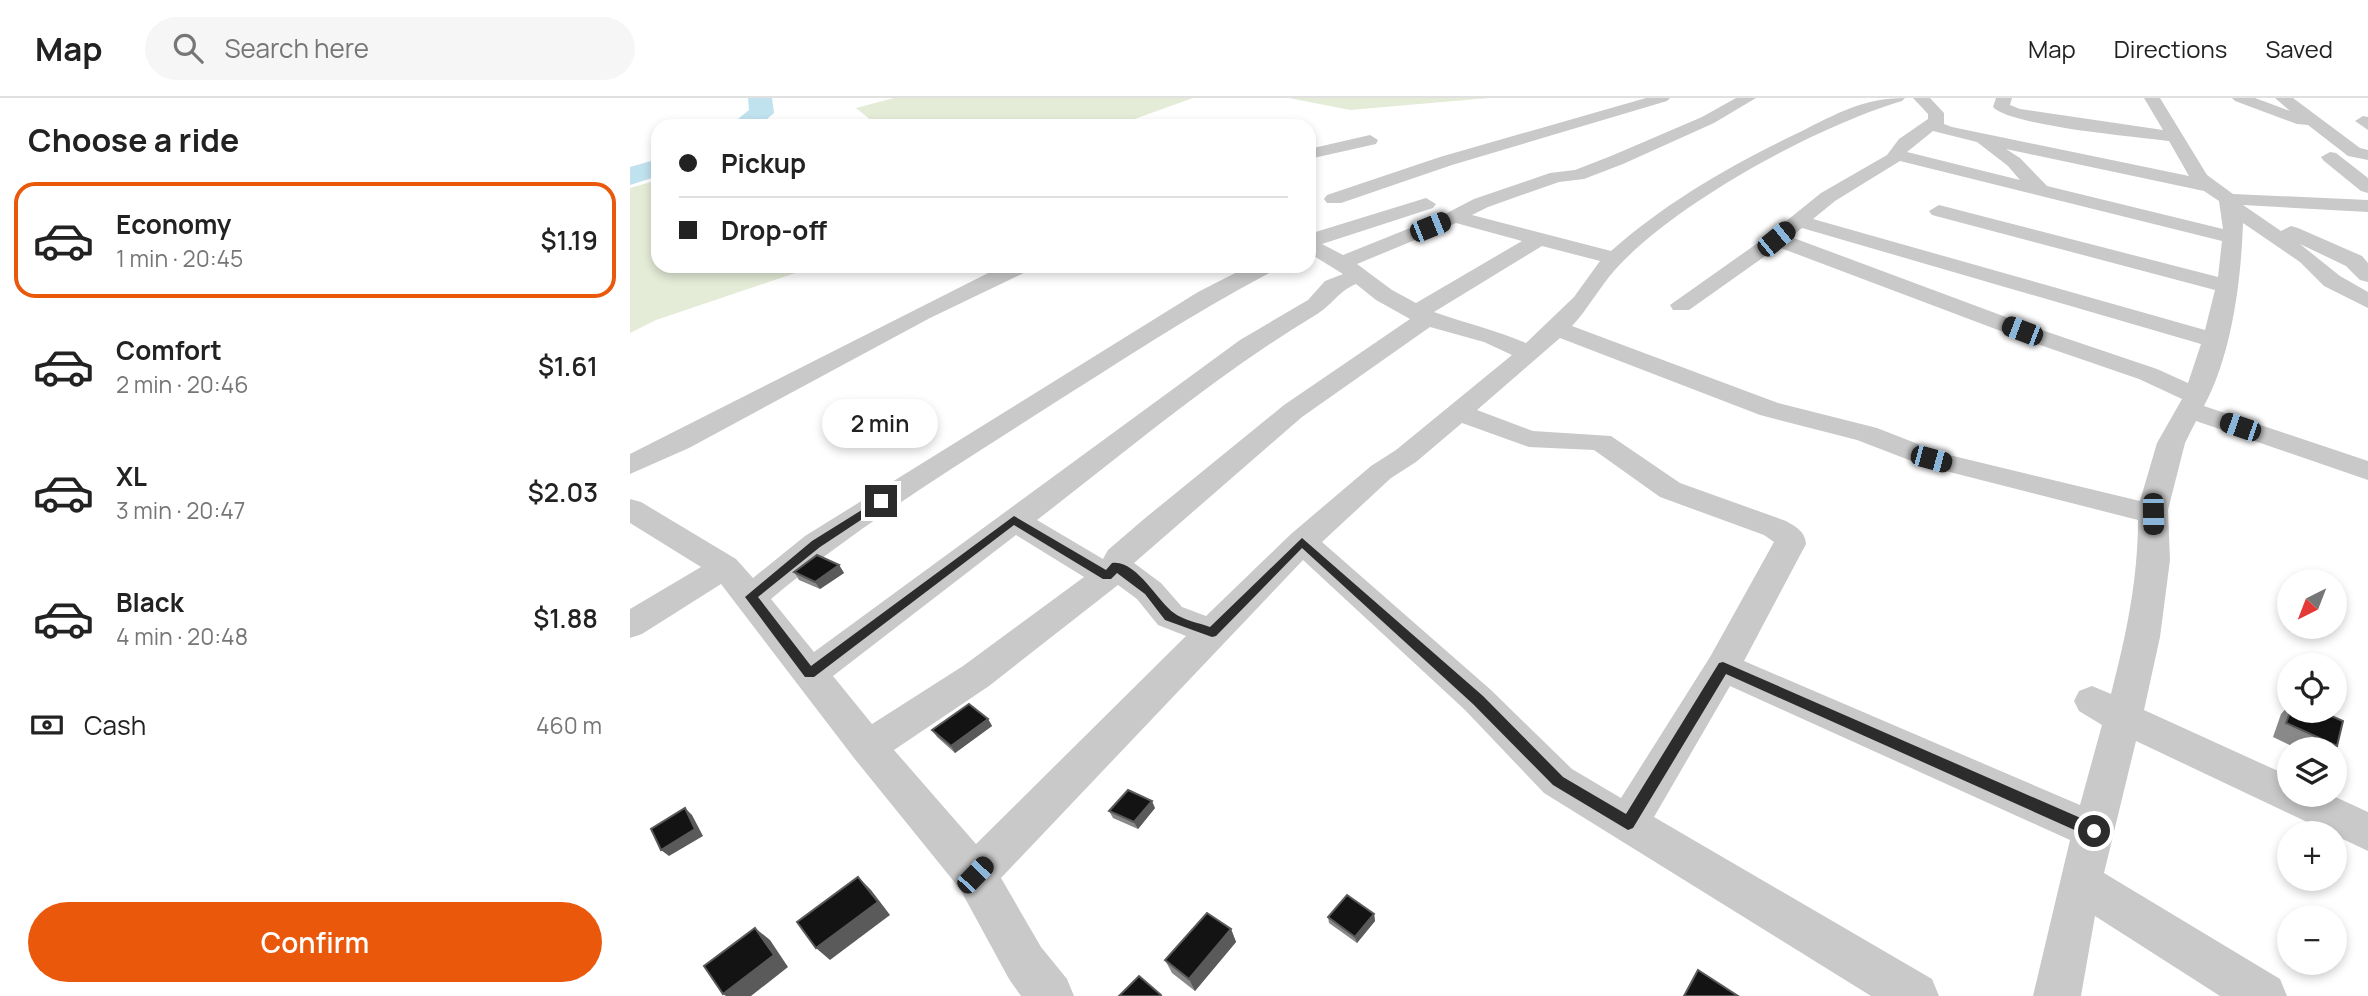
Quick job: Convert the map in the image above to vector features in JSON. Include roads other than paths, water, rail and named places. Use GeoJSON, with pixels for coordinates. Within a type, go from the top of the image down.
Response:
{"type":"FeatureCollection","features":[{"type":"Feature","properties":{"kind":"street"},"geometry":{"type":"LineString","coordinates":[[1334,199],[1446,161],[1662,98]]}},
{"type":"Feature","properties":{"kind":"street"},"geometry":{"type":"LineString","coordinates":[[810,674],[1249,345],[1316,305],[1350,270],[1507,194],[1556,177],[1578,175],[1618,160],[1708,120],[1748,98]]}},
{"type":"Feature","properties":{"kind":"street"},"geometry":{"type":"LineString","coordinates":[[975,875],[1302,542],[1381,472],[1406,456],[1556,328],[1582,302],[1615,259],[1664,216],[1716,182],[1818,128],[1862,108],[1897,98]]}},
{"type":"Feature","properties":{"kind":"street"},"geometry":{"type":"LineString","coordinates":[[1681,305],[1776,239],[1828,197],[1896,155],[1905,143],[1934,122],[1936,113],[1921,98]]}},
{"type":"Feature","properties":{"kind":"street"},"geometry":{"type":"LineString","coordinates":[[2004,98],[2001,107],[2016,113],[2120,131],[2176,137]]}},
{"type":"Feature","properties":{"kind":"street"},"geometry":{"type":"LineString","coordinates":[[2152,98],[2200,179],[2307,258],[2332,281],[2368,301]]}},
{"type":"Feature","properties":{"kind":"street"},"geometry":{"type":"LineString","coordinates":[[2240,98],[2324,129]]}},
{"type":"Feature","properties":{"kind":"street"},"geometry":{"type":"LineString","coordinates":[[2283,98],[2354,152],[2368,155]]}},
{"type":"Feature","properties":{"kind":"street"},"geometry":{"type":"LineString","coordinates":[[1934,122],[1943,130],[2231,203],[2360,264],[2368,275]]}},
{"type":"Feature","properties":{"kind":"street"},"geometry":{"type":"LineString","coordinates":[[1975,136],[2014,162],[2034,188]]}},
{"type":"Feature","properties":{"kind":"street"},"geometry":{"type":"LineString","coordinates":[[1316,152],[1370,140]]}},
{"type":"Feature","properties":{"kind":"street"},"geometry":{"type":"LineString","coordinates":[[1896,155],[2232,237]]}},
{"type":"Feature","properties":{"kind":"street"},"geometry":{"type":"LineString","coordinates":[[2330,157],[2368,187]]}},
{"type":"Feature","properties":{"kind":"street"},"geometry":{"type":"LineString","coordinates":[[2004,228],[2034,188]]}},
{"type":"Feature","properties":{"kind":"street"},"geometry":{"type":"LineString","coordinates":[[2231,203],[2368,206]]}},
{"type":"Feature","properties":{"kind":"street"},"geometry":{"type":"LineString","coordinates":[[2057,996],[2080,882],[2094,831],[2108,710],[2143,637],[2154,560],[2153,514],[2171,443],[2192,403],[2214,340],[2227,286],[2232,237],[2231,203]]}},
{"type":"Feature","properties":{"kind":"street"},"geometry":{"type":"LineString","coordinates":[[1316,242],[1426,204]]}},
{"type":"Feature","properties":{"kind":"street"},"geometry":{"type":"LineString","coordinates":[[1939,211],[2227,286]]}},
{"type":"Feature","properties":{"kind":"street"},"geometry":{"type":"LineString","coordinates":[[1455,217],[1615,259]]}},
{"type":"Feature","properties":{"kind":"street"},"geometry":{"type":"LineString","coordinates":[[1799,221],[2214,340]]}},
{"type":"Feature","properties":{"kind":"street"},"geometry":{"type":"LineString","coordinates":[[868,747],[976,676],[1112,571],[1119,558],[1155,526],[1293,411],[1421,315],[1541,238]]}},
{"type":"Feature","properties":{"kind":"street"},"geometry":{"type":"LineString","coordinates":[[1776,239],[2022,331],[2148,374],[2192,403],[2368,471]]}},
{"type":"Feature","properties":{"kind":"street"},"geometry":{"type":"LineString","coordinates":[[1316,248],[1421,315],[1481,333],[1528,353]]}},
{"type":"Feature","properties":{"kind":"street"},"geometry":{"type":"LineString","coordinates":[[630,465],[682,442],[812,371],[1006,273]]}},
{"type":"Feature","properties":{"kind":"street"},"geometry":{"type":"LineString","coordinates":[[751,597],[816,544],[929,470],[1206,297],[1252,273]]}},
{"type":"Feature","properties":{"kind":"street"},"geometry":{"type":"LineString","coordinates":[[1556,328],[1769,409],[1867,434],[1931,459],[2153,514]]}},
{"type":"Feature","properties":{"kind":"street"},"geometry":{"type":"LineString","coordinates":[[1459,412],[1529,439],[1601,442],[1670,490],[1785,533],[1790,538],[1790,544],[1723,667],[1628,823]]}},
{"type":"Feature","properties":{"kind":"street"},"geometry":{"type":"LineString","coordinates":[[630,509],[725,567],[751,597],[868,747],[975,875],[1025,963],[1050,996]]}},
{"type":"Feature","properties":{"kind":"street"},"geometry":{"type":"LineString","coordinates":[[1014,520],[1149,591],[1170,616],[1212,632]]}},
{"type":"Feature","properties":{"kind":"street"},"geometry":{"type":"LineString","coordinates":[[1302,542],[1478,700],[1558,781],[1915,996]]}},
{"type":"Feature","properties":{"kind":"street"},"geometry":{"type":"LineString","coordinates":[[630,625],[725,567]]}},
{"type":"Feature","properties":{"kind":"street"},"geometry":{"type":"LineString","coordinates":[[1723,667],[2094,831]]}},
{"type":"Feature","properties":{"kind":"street"},"geometry":{"type":"LineString","coordinates":[[2108,710],[2368,832]]}},
{"type":"Feature","properties":{"kind":"street"},"geometry":{"type":"LineString","coordinates":[[2080,882],[2263,996]]}},
{"type":"Feature","properties":{"kind":"waterway"},"geometry":{"type":"LineString","coordinates":[[753,119],[762,113],[760,98]]}},
{"type":"Feature","properties":{"kind":"waterway"},"geometry":{"type":"LineString","coordinates":[[630,176],[651,169]]}}]}
